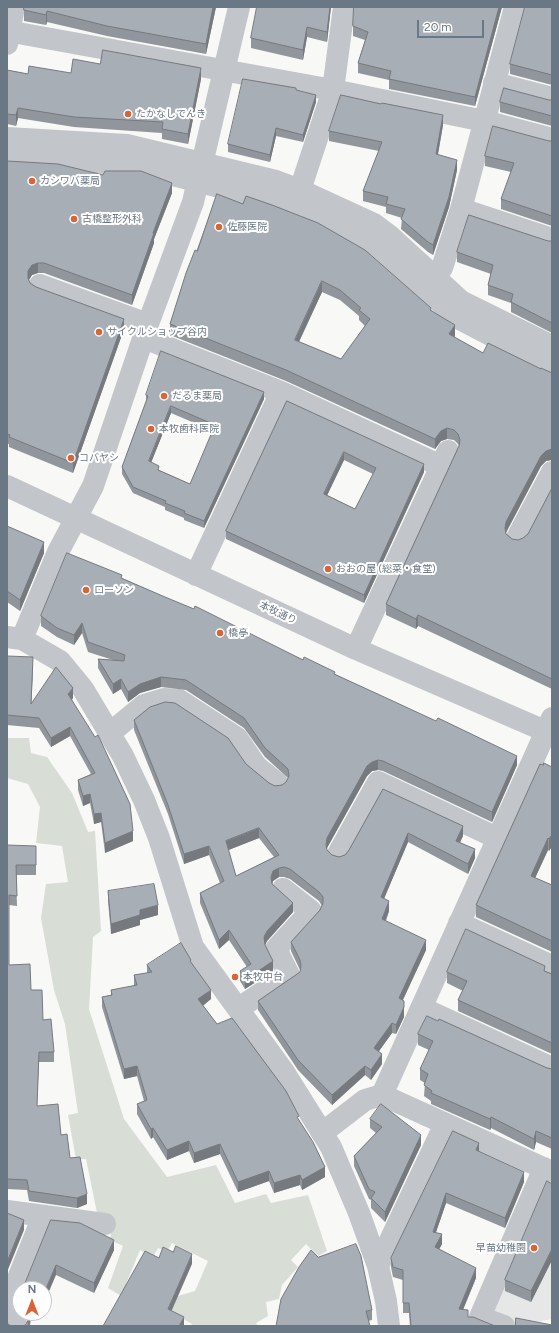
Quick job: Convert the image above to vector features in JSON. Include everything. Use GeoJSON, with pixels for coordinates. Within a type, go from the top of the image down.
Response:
{"type":"FeatureCollection","features":[{"type":"Feature","properties":{"kind":"street"},"geometry":{"type":"LineString","coordinates":[[14,7],[8,36],[333,90],[484,121],[552,139]]}},
{"type":"Feature","properties":{"kind":"street"},"geometry":{"type":"LineString","coordinates":[[238,7],[193,202],[146,331],[93,486],[14,638],[60,661],[84,688],[123,756],[144,800],[159,838],[193,946],[284,1072],[331,1147],[359,1213],[378,1266],[386,1301],[389,1326]]}},
{"type":"Feature","properties":{"kind":"street"},"geometry":{"type":"LineString","coordinates":[[300,190],[333,90],[344,7]]}},
{"type":"Feature","properties":{"kind":"street"},"geometry":{"type":"LineString","coordinates":[[434,277],[442,268],[461,209],[515,7]]}},
{"type":"Feature","properties":{"kind":"street"},"geometry":{"type":"LineString","coordinates":[[494,83],[552,98]]}},
{"type":"Feature","properties":{"kind":"street"},"geometry":{"type":"LineString","coordinates":[[7,138],[127,145],[290,204],[363,238],[383,252],[456,317],[516,349],[552,365]]}},
{"type":"Feature","properties":{"kind":"street"},"geometry":{"type":"LineString","coordinates":[[7,156],[134,165],[276,181],[300,190],[374,224],[390,236],[461,301],[552,346]]}},
{"type":"Feature","properties":{"kind":"street"},"geometry":{"type":"LineString","coordinates":[[461,209],[552,239]]}},
{"type":"Feature","properties":{"kind":"street"},"geometry":{"type":"LineString","coordinates":[[40,285],[281,392],[444,458],[356,649]]}},
{"type":"Feature","properties":{"kind":"street"},"geometry":{"type":"LineString","coordinates":[[196,575],[281,392]]}},
{"type":"Feature","properties":{"kind":"street"},"geometry":{"type":"LineString","coordinates":[[517,538],[552,472]]}},
{"type":"Feature","properties":{"kind":"street","name":"本牧通り"},"geometry":{"type":"LineString","coordinates":[[7,486],[356,649],[550,728]]}},
{"type":"Feature","properties":{"kind":"street"},"geometry":{"type":"LineString","coordinates":[[110,733],[144,705],[164,699],[179,700],[237,738],[256,766],[277,783]]}},
{"type":"Feature","properties":{"kind":"street"},"geometry":{"type":"LineString","coordinates":[[382,1095],[497,838],[550,728]]}},
{"type":"Feature","properties":{"kind":"street"},"geometry":{"type":"LineString","coordinates":[[338,854],[378,782],[497,838]]}},
{"type":"Feature","properties":{"kind":"street"},"geometry":{"type":"LineString","coordinates":[[239,1008],[289,975],[276,949],[311,911],[283,889]]}},
{"type":"Feature","properties":{"kind":"street"},"geometry":{"type":"LineString","coordinates":[[460,923],[552,966]]}},
{"type":"Feature","properties":{"kind":"street"},"geometry":{"type":"LineString","coordinates":[[422,1008],[552,1068]]}},
{"type":"Feature","properties":{"kind":"street"},"geometry":{"type":"LineString","coordinates":[[322,1133],[365,1100],[382,1095],[548,1170],[480,1317],[504,1326]]}},
{"type":"Feature","properties":{"kind":"street"},"geometry":{"type":"LineString","coordinates":[[378,1266],[445,1124]]}},
{"type":"Feature","properties":{"kind":"street"},"geometry":{"type":"LineString","coordinates":[[7,1211],[104,1224]]}},
{"type":"Feature","properties":{"kind":"street"},"geometry":{"type":"LineString","coordinates":[[7,1306],[44,1216]]}},
{"type":"Feature","properties":{"kind":"street"},"geometry":{"type":"LineString","coordinates":[[7,1318],[17,1326]]}},
{"type":"Feature","properties":{"kind":"shaded area"},"geometry":{"type":"Polygon","coordinates":[[[7,738],[29,738],[31,753],[47,757],[72,793],[88,832],[95,831],[101,931],[93,937],[89,1009],[124,1119],[167,1177],[216,1165],[235,1203],[266,1194],[271,1203],[308,1195],[327,1251],[318,1256],[306,1244],[291,1260],[298,1267],[282,1285],[279,1299],[266,1302],[268,1316],[256,1323],[258,1326],[191,1326],[192,1324],[162,1307],[178,1296],[195,1291],[208,1261],[172,1243],[167,1252],[158,1248],[153,1257],[140,1250],[126,1284],[145,1294],[139,1307],[108,1288],[123,1246],[110,1240],[113,1217],[97,1213],[86,1159],[76,1159],[68,1115],[78,1113],[65,1024],[54,990],[41,918],[46,884],[68,882],[62,846],[36,843],[40,807],[28,784],[7,778],[7,738]]]}},
{"type":"Feature","properties":{"kind":"shaded area","name":"早苗幼稚園"},"geometry":{"type":"Polygon","coordinates":[[[552,1185],[552,1319],[518,1326],[489,1312],[552,1185]]]}},
{"type":"Feature","properties":{"kind":"building"},"geometry":{"type":"Polygon","coordinates":[[[24,7],[213,7],[206,44],[107,26],[47,11],[46,15],[24,10],[24,7]]]}},
{"type":"Feature","properties":{"kind":"building"},"geometry":{"type":"Polygon","coordinates":[[[257,7],[330,7],[327,32],[307,27],[303,50],[251,38],[257,7]]]}},
{"type":"Feature","properties":{"kind":"building"},"geometry":{"type":"Polygon","coordinates":[[[354,7],[499,7],[475,97],[389,79],[391,71],[358,63],[368,32],[353,26],[354,7]]]}},
{"type":"Feature","properties":{"kind":"building"},"geometry":{"type":"Polygon","coordinates":[[[525,7],[552,7],[552,75],[510,64],[525,7]]]}},
{"type":"Feature","properties":{"kind":"building"},"geometry":{"type":"Polygon","coordinates":[[[103,50],[201,68],[188,134],[162,129],[163,122],[74,117],[18,108],[16,115],[7,114],[7,70],[28,74],[29,66],[71,73],[73,59],[100,64],[103,50]]]}},
{"type":"Feature","properties":{"kind":"building"},"geometry":{"type":"Polygon","coordinates":[[[243,79],[296,88],[296,90],[316,95],[303,135],[276,128],[270,155],[228,144],[243,79]]]}},
{"type":"Feature","properties":{"kind":"building"},"geometry":{"type":"Polygon","coordinates":[[[504,88],[552,100],[552,116],[500,102],[504,88]]]}},
{"type":"Feature","properties":{"kind":"building"},"geometry":{"type":"Polygon","coordinates":[[[341,95],[443,115],[436,154],[457,160],[449,197],[433,245],[401,219],[405,209],[386,204],[388,197],[363,191],[382,142],[329,131],[341,95]]]}},
{"type":"Feature","properties":{"kind":"building"},"geometry":{"type":"Polygon","coordinates":[[[493,126],[552,141],[552,216],[501,199],[514,163],[485,156],[493,126]]]}},
{"type":"Feature","properties":{"kind":"building"},"geometry":{"type":"Polygon","coordinates":[[[7,161],[58,164],[103,175],[105,171],[141,171],[172,183],[132,295],[44,263],[32,265],[28,271],[30,283],[36,287],[124,319],[73,463],[9,437],[10,435],[7,434],[7,161]]]}},
{"type":"Feature","properties":{"kind":"building"},"geometry":{"type":"Polygon","coordinates":[[[217,194],[243,204],[246,196],[318,223],[365,250],[431,308],[430,310],[455,325],[449,334],[483,353],[488,343],[552,373],[552,449],[546,451],[541,456],[506,522],[505,528],[506,534],[512,539],[518,540],[528,534],[552,488],[552,679],[418,615],[416,619],[386,604],[459,446],[460,440],[458,434],[454,430],[447,428],[441,431],[435,439],[286,370],[170,324],[186,273],[195,250],[197,251],[217,194]],[[322,281],[295,340],[341,359],[370,319],[359,310],[361,308],[340,290],[322,281]]]}},
{"type":"Feature","properties":{"kind":"building"},"geometry":{"type":"Polygon","coordinates":[[[469,215],[552,241],[552,323],[511,302],[513,294],[488,285],[493,265],[457,252],[469,215]]]}},
{"type":"Feature","properties":{"kind":"building"},"geometry":{"type":"Polygon","coordinates":[[[161,351],[264,392],[204,521],[165,503],[166,501],[133,487],[122,467],[148,396],[146,395],[161,351]],[[171,406],[149,461],[159,466],[158,470],[190,484],[215,425],[171,406]]]}},
{"type":"Feature","properties":{"kind":"building"},"geometry":{"type":"Polygon","coordinates":[[[287,401],[424,464],[364,595],[226,531],[287,401]],[[344,452],[324,494],[355,509],[376,468],[344,452]]]}},
{"type":"Feature","properties":{"kind":"building"},"geometry":{"type":"Polygon","coordinates":[[[7,526],[44,542],[20,600],[7,591],[7,526]]]}},
{"type":"Feature","properties":{"kind":"building"},"geometry":{"type":"Polygon","coordinates":[[[67,553],[122,575],[121,578],[194,609],[195,606],[303,660],[304,657],[335,672],[334,674],[436,721],[438,718],[517,756],[492,812],[383,761],[378,760],[372,762],[367,766],[327,838],[327,850],[332,855],[339,857],[345,855],[383,789],[463,826],[456,841],[475,849],[468,864],[408,833],[381,897],[389,901],[382,919],[426,940],[399,998],[404,1001],[404,1007],[396,1025],[392,1023],[374,1048],[382,1054],[371,1070],[365,1066],[332,1095],[298,1060],[258,1001],[300,972],[300,960],[291,942],[320,910],[323,903],[323,897],[319,892],[290,869],[284,867],[273,871],[271,877],[272,884],[293,903],[267,931],[264,937],[265,945],[273,961],[245,980],[240,971],[251,964],[229,930],[219,940],[200,893],[224,881],[209,846],[184,854],[168,805],[134,720],[150,707],[165,702],[175,703],[228,738],[246,764],[269,783],[275,786],[282,785],[286,782],[289,776],[288,769],[265,748],[244,718],[186,680],[161,677],[140,684],[128,692],[121,679],[113,684],[98,659],[124,661],[125,655],[88,642],[82,623],[74,635],[57,628],[41,616],[67,553]],[[259,828],[226,841],[236,876],[279,855],[259,828]]]}},
{"type":"Feature","properties":{"kind":"building"},"geometry":{"type":"Polygon","coordinates":[[[7,656],[33,657],[31,704],[56,667],[73,688],[68,694],[95,737],[98,735],[130,804],[133,831],[105,843],[101,813],[94,814],[90,794],[83,796],[78,780],[95,773],[70,727],[51,738],[39,718],[7,715],[7,656]]]}},
{"type":"Feature","properties":{"kind":"building"},"geometry":{"type":"Polygon","coordinates":[[[544,763],[552,767],[552,836],[549,839],[548,838],[531,876],[552,885],[552,941],[476,905],[540,764],[543,765],[544,763]]]}},
{"type":"Feature","properties":{"kind":"building"},"geometry":{"type":"Polygon","coordinates":[[[7,845],[36,846],[36,865],[16,865],[17,896],[9,895],[9,965],[30,964],[31,990],[42,990],[43,1020],[51,1019],[54,1052],[39,1052],[37,1106],[58,1104],[61,1135],[67,1134],[70,1158],[80,1157],[87,1194],[77,1198],[29,1191],[27,1180],[7,1179],[7,845]]]}},
{"type":"Feature","properties":{"kind":"building"},"geometry":{"type":"Polygon","coordinates":[[[154,884],[158,905],[140,910],[140,915],[111,924],[108,891],[154,884]]]}},
{"type":"Feature","properties":{"kind":"building"},"geometry":{"type":"Polygon","coordinates":[[[466,929],[545,966],[544,971],[552,974],[552,1043],[458,1000],[467,981],[447,972],[466,929]]]}},
{"type":"Feature","properties":{"kind":"building"},"geometry":{"type":"Polygon","coordinates":[[[181,943],[191,960],[190,961],[211,990],[198,999],[217,1024],[232,1018],[286,1091],[299,1116],[297,1117],[313,1142],[325,1167],[302,1180],[300,1175],[274,1183],[269,1171],[238,1182],[220,1144],[194,1153],[189,1141],[167,1150],[153,1128],[151,1129],[137,1104],[147,1100],[137,1066],[124,1069],[102,997],[112,995],[111,990],[137,985],[134,975],[152,972],[147,965],[181,943]]]}},
{"type":"Feature","properties":{"kind":"building"},"geometry":{"type":"Polygon","coordinates":[[[427,1016],[438,1021],[439,1019],[552,1069],[552,1138],[536,1131],[534,1139],[491,1117],[490,1119],[431,1093],[432,1091],[424,1085],[428,1074],[420,1069],[433,1041],[418,1034],[427,1016]]]}},
{"type":"Feature","properties":{"kind":"building"},"geometry":{"type":"Polygon","coordinates":[[[381,1104],[421,1135],[385,1212],[371,1198],[375,1192],[369,1189],[354,1156],[382,1127],[370,1119],[381,1104]]]}},
{"type":"Feature","properties":{"kind":"building"},"geometry":{"type":"Polygon","coordinates":[[[453,1131],[479,1143],[476,1150],[524,1172],[505,1218],[446,1193],[433,1232],[442,1234],[435,1247],[476,1268],[459,1309],[468,1310],[468,1317],[473,1317],[495,1326],[411,1326],[409,1303],[403,1303],[403,1270],[393,1267],[391,1258],[453,1131]]]}},
{"type":"Feature","properties":{"kind":"building"},"geometry":{"type":"Polygon","coordinates":[[[547,1181],[552,1184],[552,1249],[531,1291],[505,1280],[547,1181]]]}},
{"type":"Feature","properties":{"kind":"building"},"geometry":{"type":"Polygon","coordinates":[[[7,1213],[24,1220],[7,1262],[7,1213]]]}},
{"type":"Feature","properties":{"kind":"building"},"geometry":{"type":"Polygon","coordinates":[[[51,1220],[80,1223],[114,1240],[94,1283],[56,1265],[49,1281],[26,1281],[51,1220]]]}},
{"type":"Feature","properties":{"kind":"building"},"geometry":{"type":"Polygon","coordinates":[[[356,1244],[361,1256],[372,1310],[366,1311],[370,1326],[276,1326],[281,1299],[299,1267],[311,1250],[318,1257],[356,1244]]]}},
{"type":"Feature","properties":{"kind":"building"},"geometry":{"type":"Polygon","coordinates":[[[176,1246],[192,1254],[168,1309],[184,1317],[179,1326],[103,1326],[145,1251],[159,1258],[163,1247],[173,1252],[176,1246]]]}},
{"type":"Feature","properties":{"kind":"building"},"geometry":{"type":"Polygon","coordinates":[[[516,1318],[552,1325],[552,1326],[515,1326],[516,1318]]]}},
{"type":"Feature","properties":{"kind":"building"},"geometry":{"type":"Polygon","coordinates":[[[29,1321],[28,1326],[24,1326],[29,1321]]]}},
{"type":"Feature","properties":{"kind":"place","name":"たかなしでんき"},"geometry":{"type":"Point","coordinates":[128,114]}},
{"type":"Feature","properties":{"kind":"place","name":"カシワバ薬局"},"geometry":{"type":"Point","coordinates":[32,181]}},
{"type":"Feature","properties":{"kind":"place","name":"古橋整形外科"},"geometry":{"type":"Point","coordinates":[74,219]}},
{"type":"Feature","properties":{"kind":"place","name":"佐藤医院"},"geometry":{"type":"Point","coordinates":[219,227]}},
{"type":"Feature","properties":{"kind":"place","name":"サイクルショップ谷内"},"geometry":{"type":"Point","coordinates":[99,332]}},
{"type":"Feature","properties":{"kind":"place","name":"だるま薬局"},"geometry":{"type":"Point","coordinates":[164,396]}},
{"type":"Feature","properties":{"kind":"place","name":"本牧歯科医院"},"geometry":{"type":"Point","coordinates":[151,429]}},
{"type":"Feature","properties":{"kind":"place","name":"コバヤシ"},"geometry":{"type":"Point","coordinates":[71,458]}},
{"type":"Feature","properties":{"kind":"place","name":"おおの屋 (総菜・食堂)"},"geometry":{"type":"Point","coordinates":[328,569]}},
{"type":"Feature","properties":{"kind":"place","name":"ローソン"},"geometry":{"type":"Point","coordinates":[86,590]}},
{"type":"Feature","properties":{"kind":"place","name":"橋亭"},"geometry":{"type":"Point","coordinates":[220,633]}},
{"type":"Feature","properties":{"kind":"place","name":"本牧中台"},"geometry":{"type":"Point","coordinates":[235,977]}},
{"type":"Feature","properties":{"kind":"place","name":"早苗幼稚園"},"geometry":{"type":"Point","coordinates":[534,1248]}}]}
